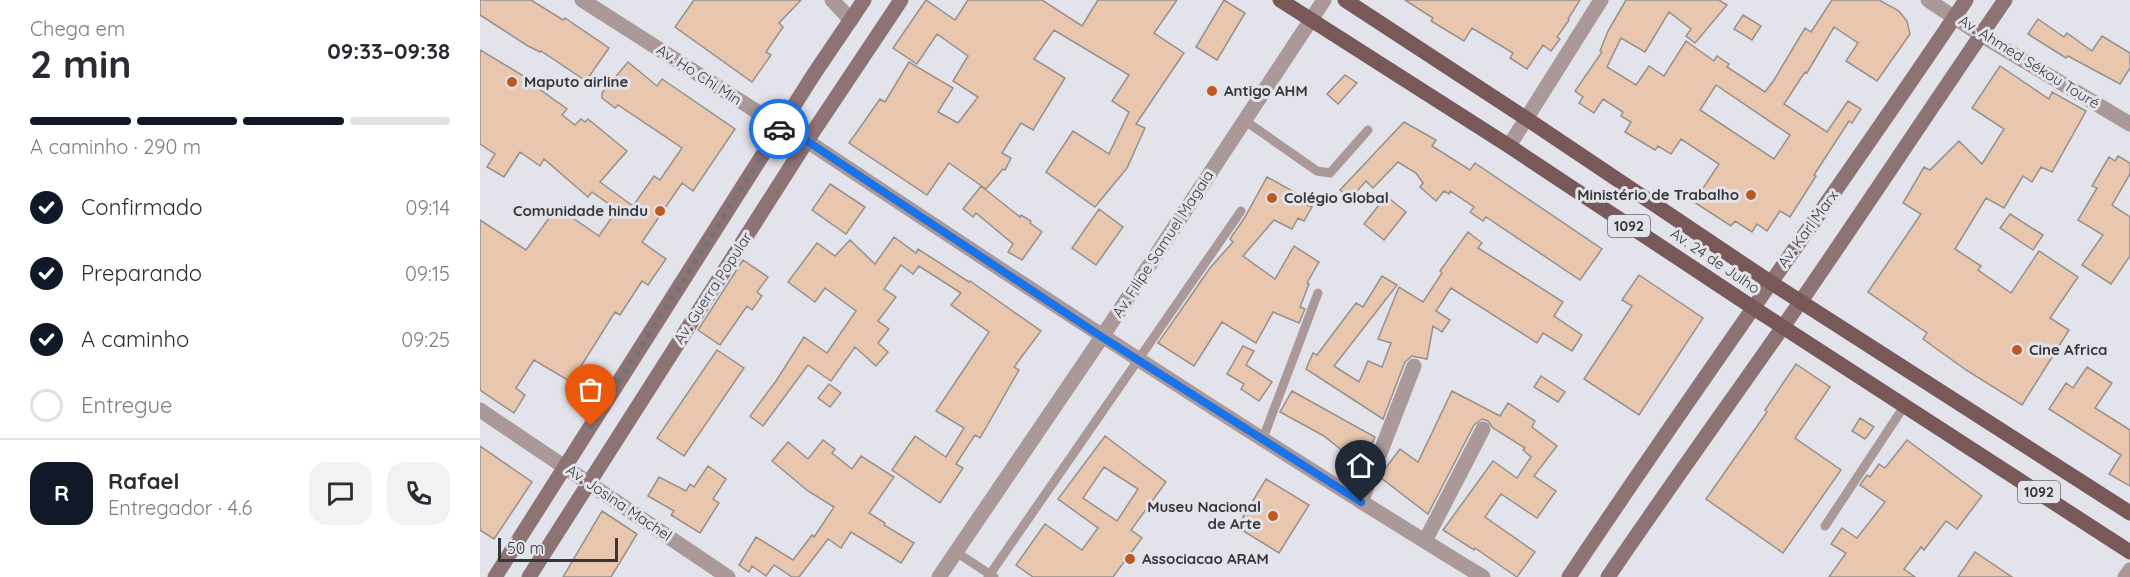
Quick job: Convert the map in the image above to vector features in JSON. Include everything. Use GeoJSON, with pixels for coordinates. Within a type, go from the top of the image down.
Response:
{"type":"FeatureCollection","features":[{"type":"Feature","properties":{"kind":"main road","name":"Av. 24 de Julho"},"geometry":{"type":"LineString","coordinates":[[1280,0],[1509,146],[2130,552]]}},
{"type":"Feature","properties":{"kind":"main road","name":"Av. 24 de Julho"},"geometry":{"type":"LineString","coordinates":[[1345,0],[1527,118],[1770,282],[2130,513]]}},
{"type":"Feature","properties":{"kind":"street","name":"Av. Ho Chi Min"},"geometry":{"type":"LineString","coordinates":[[582,0],[781,127],[807,141],[1262,441],[1484,577]]}},
{"type":"Feature","properties":{"kind":"street"},"geometry":{"type":"LineString","coordinates":[[832,0],[851,20]]}},
{"type":"Feature","properties":{"kind":"street","name":"Av. Guerra Popular"},"geometry":{"type":"LineString","coordinates":[[495,577],[864,0]]}},
{"type":"Feature","properties":{"kind":"street","name":"Av. Guerra Popular"},"geometry":{"type":"LineString","coordinates":[[529,577],[807,141],[901,0]]}},
{"type":"Feature","properties":{"kind":"street","name":"Av. Filipe Samuel Magaia"},"geometry":{"type":"LineString","coordinates":[[939,577],[1102,337],[1324,0]]}},
{"type":"Feature","properties":{"kind":"street"},"geometry":{"type":"LineString","coordinates":[[1509,146],[1600,0]]}},
{"type":"Feature","properties":{"kind":"street","name":"Av. Ahmed Sékou Touré"},"geometry":{"type":"LineString","coordinates":[[1928,0],[1981,35],[2130,124]]}},
{"type":"Feature","properties":{"kind":"street","name":"Av. Karl Marx"},"geometry":{"type":"LineString","coordinates":[[1569,577],[1650,454],[1752,307],[1816,220],[1966,0]]}},
{"type":"Feature","properties":{"kind":"street"},"geometry":{"type":"LineString","coordinates":[[1608,577],[1783,327],[2005,0]]}},
{"type":"Feature","properties":{"kind":"street"},"geometry":{"type":"LineString","coordinates":[[1361,502],[1414,366]]}},
{"type":"Feature","properties":{"kind":"street","name":"Av. Josina Machel"},"geometry":{"type":"LineString","coordinates":[[480,410],[728,577]]}},
{"type":"Feature","properties":{"kind":"street"},"geometry":{"type":"LineString","coordinates":[[1425,541],[1483,429]]}},
{"type":"Feature","properties":{"kind":"street"},"geometry":{"type":"LineString","coordinates":[[2125,577],[2130,570]]}},
{"type":"Feature","properties":{"kind":"lane"},"geometry":{"type":"LineString","coordinates":[[1244,120],[1317,171],[1324,173],[1330,173],[1368,130]]}},
{"type":"Feature","properties":{"kind":"lane"},"geometry":{"type":"LineString","coordinates":[[956,552],[991,576],[1046,491],[1241,211]]}},
{"type":"Feature","properties":{"kind":"lane"},"geometry":{"type":"LineString","coordinates":[[1262,441],[1318,293]]}},
{"type":"Feature","properties":{"kind":"lane"},"geometry":{"type":"LineString","coordinates":[[1825,526],[1905,405]]}},
{"type":"Feature","properties":{"kind":"building"},"geometry":{"type":"Polygon","coordinates":[[[480,0],[531,0],[563,20],[565,18],[609,48],[586,81],[480,15],[480,0]]]}},
{"type":"Feature","properties":{"kind":"building"},"geometry":{"type":"Polygon","coordinates":[[[694,0],[801,0],[779,23],[783,27],[766,52],[771,55],[752,82],[675,27],[694,0]]]}},
{"type":"Feature","properties":{"kind":"building"},"geometry":{"type":"Polygon","coordinates":[[[926,0],[955,20],[968,0],[1042,0],[1082,26],[1098,0],[1177,0],[1154,33],[1184,53],[1136,124],[1145,128],[1127,168],[1095,207],[1046,172],[1073,131],[1109,154],[1129,112],[1112,101],[1129,75],[1054,30],[1034,59],[1065,78],[1033,130],[1021,123],[1002,153],[1011,158],[1005,170],[1003,169],[986,189],[949,163],[927,195],[849,143],[880,99],[885,102],[909,62],[953,88],[938,112],[958,123],[978,97],[953,81],[968,56],[937,34],[917,64],[893,48],[926,0]]]}},
{"type":"Feature","properties":{"kind":"building"},"geometry":{"type":"Polygon","coordinates":[[[1224,0],[1245,13],[1217,60],[1196,47],[1224,0]]]}},
{"type":"Feature","properties":{"kind":"building"},"geometry":{"type":"Polygon","coordinates":[[[1405,0],[1580,0],[1557,37],[1560,39],[1551,51],[1543,45],[1527,69],[1510,58],[1513,53],[1472,28],[1464,41],[1431,21],[1433,18],[1405,0]]]}},
{"type":"Feature","properties":{"kind":"building"},"geometry":{"type":"Polygon","coordinates":[[[1626,0],[1719,0],[1727,5],[1695,43],[1686,36],[1691,29],[1669,12],[1645,52],[1621,38],[1607,67],[1636,85],[1649,66],[1664,76],[1686,41],[1714,61],[1717,56],[1729,64],[1727,67],[1765,92],[1805,28],[1811,32],[1832,0],[1879,0],[1899,11],[1907,21],[1910,34],[1877,81],[1846,61],[1858,43],[1834,27],[1807,73],[1805,72],[1784,104],[1827,132],[1848,101],[1861,109],[1852,123],[1849,121],[1790,217],[1780,211],[1767,231],[1757,224],[1752,232],[1735,221],[1731,226],[1694,202],[1719,164],[1681,139],[1671,154],[1658,146],[1655,150],[1625,132],[1631,122],[1621,116],[1623,112],[1603,99],[1594,113],[1579,103],[1583,97],[1575,91],[1602,52],[1600,51],[1608,31],[1626,0]],[[1716,85],[1700,110],[1774,159],[1790,135],[1716,85]]]}},
{"type":"Feature","properties":{"kind":"building"},"geometry":{"type":"Polygon","coordinates":[[[1743,15],[1761,26],[1752,40],[1734,29],[1743,15]]]}},
{"type":"Feature","properties":{"kind":"building"},"geometry":{"type":"Polygon","coordinates":[[[2038,19],[2064,37],[2067,33],[2092,51],[2102,36],[2130,53],[2130,68],[2120,84],[2068,56],[2066,58],[2028,34],[2038,19]]]}},
{"type":"Feature","properties":{"kind":"building"},"geometry":{"type":"Polygon","coordinates":[[[480,50],[532,81],[531,83],[567,109],[562,115],[575,125],[581,119],[585,122],[588,119],[627,151],[600,182],[633,206],[654,176],[660,180],[682,148],[618,105],[615,108],[602,98],[602,93],[628,62],[657,86],[662,79],[735,129],[693,191],[682,183],[642,242],[666,259],[648,285],[642,281],[620,315],[615,312],[571,382],[534,360],[516,388],[525,395],[514,413],[480,390],[480,220],[526,250],[557,207],[599,236],[617,210],[592,192],[588,197],[544,159],[540,166],[520,152],[504,177],[487,167],[495,154],[480,144],[480,50]]]}},
{"type":"Feature","properties":{"kind":"building"},"geometry":{"type":"Polygon","coordinates":[[[2000,66],[2049,99],[2052,92],[2086,111],[2052,172],[2041,167],[2032,182],[2023,176],[2004,208],[1986,198],[1955,249],[1981,266],[1978,270],[2011,293],[2039,251],[2078,277],[2050,318],[2069,330],[2022,405],[1966,370],[1923,339],[1927,333],[1868,292],[1921,214],[1903,203],[1924,167],[1930,170],[1959,141],[1982,164],[2004,129],[1972,108],[2000,66]]]}},
{"type":"Feature","properties":{"kind":"building"},"geometry":{"type":"Polygon","coordinates":[[[1345,75],[1357,83],[1338,104],[1327,94],[1345,75]]]}},
{"type":"Feature","properties":{"kind":"building"},"geometry":{"type":"Polygon","coordinates":[[[1404,122],[1436,140],[1432,146],[1470,170],[1475,163],[1602,249],[1580,280],[1486,217],[1483,221],[1470,212],[1474,207],[1450,191],[1449,194],[1444,191],[1436,201],[1420,187],[1423,183],[1416,173],[1398,162],[1373,188],[1366,181],[1350,199],[1340,190],[1404,122]]]}},
{"type":"Feature","properties":{"kind":"building"},"geometry":{"type":"Polygon","coordinates":[[[2118,156],[2130,163],[2130,174],[2112,205],[2130,217],[2130,256],[2111,284],[2082,265],[2103,235],[2078,220],[2097,188],[2092,186],[2109,157],[2115,161],[2118,156]]]}},
{"type":"Feature","properties":{"kind":"building"},"geometry":{"type":"Polygon","coordinates":[[[1267,177],[1307,199],[1304,204],[1312,207],[1304,221],[1298,218],[1292,229],[1274,220],[1243,256],[1275,279],[1294,246],[1319,262],[1307,283],[1309,284],[1300,307],[1305,309],[1299,323],[1273,312],[1256,343],[1222,322],[1194,366],[1158,343],[1210,268],[1233,242],[1230,239],[1267,177]]]}},
{"type":"Feature","properties":{"kind":"building"},"geometry":{"type":"Polygon","coordinates":[[[830,184],[865,207],[846,234],[812,210],[830,184]]]}},
{"type":"Feature","properties":{"kind":"building"},"geometry":{"type":"Polygon","coordinates":[[[981,186],[1020,217],[1021,215],[1031,221],[1030,223],[1042,232],[1022,260],[1008,252],[1013,244],[976,213],[973,217],[963,209],[981,186]]]}},
{"type":"Feature","properties":{"kind":"building"},"geometry":{"type":"Polygon","coordinates":[[[1386,196],[1406,212],[1384,240],[1364,224],[1386,196]]]}},
{"type":"Feature","properties":{"kind":"building"},"geometry":{"type":"Polygon","coordinates":[[[1099,209],[1123,227],[1096,265],[1072,248],[1099,209]]]}},
{"type":"Feature","properties":{"kind":"building"},"geometry":{"type":"Polygon","coordinates":[[[2010,214],[2043,235],[2033,250],[2000,228],[2010,214]]]}},
{"type":"Feature","properties":{"kind":"building"},"geometry":{"type":"Polygon","coordinates":[[[1468,232],[1482,243],[1478,248],[1563,302],[1554,316],[1582,335],[1572,351],[1543,333],[1537,343],[1451,288],[1436,311],[1450,320],[1442,332],[1433,326],[1427,359],[1412,356],[1405,362],[1383,419],[1306,369],[1313,353],[1317,355],[1356,303],[1363,307],[1382,276],[1397,285],[1334,366],[1359,382],[1368,361],[1382,367],[1391,343],[1378,339],[1399,287],[1423,302],[1442,273],[1440,271],[1468,232]]]}},
{"type":"Feature","properties":{"kind":"building"},"geometry":{"type":"Polygon","coordinates":[[[894,237],[916,253],[918,249],[970,281],[1041,331],[1014,367],[1019,370],[980,438],[975,435],[956,464],[963,468],[940,503],[892,470],[915,436],[946,457],[964,428],[936,411],[989,332],[951,305],[961,293],[919,266],[913,274],[901,265],[884,289],[896,297],[878,321],[889,329],[878,343],[888,352],[876,366],[855,347],[831,381],[808,365],[763,426],[750,416],[804,337],[827,353],[856,311],[825,288],[815,302],[788,282],[817,243],[835,256],[850,240],[875,264],[894,237]]]}},
{"type":"Feature","properties":{"kind":"building"},"geometry":{"type":"Polygon","coordinates":[[[743,260],[768,277],[757,292],[762,296],[752,310],[747,306],[720,345],[698,330],[743,260]]]}},
{"type":"Feature","properties":{"kind":"building"},"geometry":{"type":"Polygon","coordinates":[[[1639,275],[1703,318],[1639,415],[1584,379],[1632,306],[1622,300],[1639,275]]]}},
{"type":"Feature","properties":{"kind":"building"},"geometry":{"type":"Polygon","coordinates":[[[1243,346],[1254,351],[1246,365],[1272,382],[1259,401],[1241,389],[1244,384],[1227,374],[1243,346]]]}},
{"type":"Feature","properties":{"kind":"building"},"geometry":{"type":"Polygon","coordinates":[[[717,350],[744,368],[684,456],[657,438],[717,350]]]}},
{"type":"Feature","properties":{"kind":"building"},"geometry":{"type":"Polygon","coordinates":[[[1796,364],[1830,387],[1795,438],[1841,470],[1783,553],[1706,499],[1767,412],[1765,410],[1796,364]]]}},
{"type":"Feature","properties":{"kind":"building"},"geometry":{"type":"Polygon","coordinates":[[[2087,367],[2112,383],[2095,408],[2130,430],[2130,486],[2109,474],[2121,455],[2049,409],[2066,383],[2073,388],[2087,367]]]}},
{"type":"Feature","properties":{"kind":"building"},"geometry":{"type":"Polygon","coordinates":[[[1541,376],[1565,392],[1558,402],[1534,387],[1541,376]]]}},
{"type":"Feature","properties":{"kind":"building"},"geometry":{"type":"Polygon","coordinates":[[[829,384],[841,393],[830,407],[818,398],[829,384]]]}},
{"type":"Feature","properties":{"kind":"building"},"geometry":{"type":"Polygon","coordinates":[[[1292,391],[1375,437],[1366,457],[1354,460],[1324,436],[1280,412],[1292,391]]]}},
{"type":"Feature","properties":{"kind":"building"},"geometry":{"type":"Polygon","coordinates":[[[1452,391],[1500,416],[1508,403],[1535,421],[1532,427],[1557,446],[1534,476],[1556,491],[1537,518],[1501,494],[1485,517],[1535,552],[1517,577],[1475,548],[1474,550],[1443,530],[1493,461],[1517,478],[1531,457],[1523,450],[1525,448],[1493,428],[1488,421],[1482,419],[1474,425],[1428,514],[1381,478],[1384,470],[1400,449],[1418,462],[1452,391]]]}},
{"type":"Feature","properties":{"kind":"building"},"geometry":{"type":"Polygon","coordinates":[[[1860,418],[1874,427],[1865,439],[1852,431],[1860,418]]]}},
{"type":"Feature","properties":{"kind":"building"},"geometry":{"type":"Polygon","coordinates":[[[1105,436],[1166,482],[1131,530],[1142,538],[1113,577],[1033,577],[1016,565],[1045,524],[1082,550],[1098,528],[1058,499],[1105,436]],[[1104,467],[1083,498],[1117,521],[1138,489],[1104,467]]]}},
{"type":"Feature","properties":{"kind":"building"},"geometry":{"type":"Polygon","coordinates":[[[823,440],[835,449],[832,453],[852,469],[861,456],[894,477],[869,513],[914,543],[901,563],[851,532],[841,548],[828,539],[799,577],[792,577],[774,565],[766,576],[752,566],[749,572],[739,565],[756,537],[793,560],[812,535],[814,537],[834,507],[808,491],[772,461],[788,442],[808,459],[823,440]]]}},
{"type":"Feature","properties":{"kind":"building"},"geometry":{"type":"Polygon","coordinates":[[[1907,440],[1982,496],[1957,529],[1946,521],[1924,550],[1921,547],[1904,569],[1915,577],[1829,577],[1846,553],[1831,544],[1842,528],[1857,538],[1885,502],[1860,485],[1867,475],[1870,477],[1879,464],[1885,468],[1907,440]]]}},
{"type":"Feature","properties":{"kind":"building"},"geometry":{"type":"Polygon","coordinates":[[[480,446],[532,482],[494,539],[480,530],[480,446]]]}},
{"type":"Feature","properties":{"kind":"building"},"geometry":{"type":"Polygon","coordinates":[[[708,466],[726,479],[713,499],[719,503],[700,533],[671,515],[674,511],[648,496],[659,477],[686,491],[690,484],[694,487],[708,466]]]}},
{"type":"Feature","properties":{"kind":"building","name":"Museu Nacional de Arte"},"geometry":{"type":"Polygon","coordinates":[[[1266,479],[1309,505],[1279,553],[1237,527],[1266,479]]]}},
{"type":"Feature","properties":{"kind":"building"},"geometry":{"type":"Polygon","coordinates":[[[602,511],[637,534],[611,577],[563,577],[602,511]]]}},
{"type":"Feature","properties":{"kind":"building"},"geometry":{"type":"Polygon","coordinates":[[[1975,552],[2012,577],[1958,577],[1975,552]]]}},
{"type":"Feature","properties":{"kind":"way so far"},"geometry":{"type":"LineString","coordinates":[[591,426],[779,129]]}},
{"type":"Feature","properties":{"kind":"place","name":"Maputo airline"},"geometry":{"type":"Point","coordinates":[512,82]}},
{"type":"Feature","properties":{"kind":"place","name":"Antigo AHM"},"geometry":{"type":"Point","coordinates":[1212,91]}},
{"type":"Feature","properties":{"kind":"place","name":"Ministério de Trabalho"},"geometry":{"type":"Point","coordinates":[1751,195]}},
{"type":"Feature","properties":{"kind":"place","name":"Colégio Global"},"geometry":{"type":"Point","coordinates":[1272,198]}},
{"type":"Feature","properties":{"kind":"place","name":"Comunidade hindu"},"geometry":{"type":"Point","coordinates":[660,211]}},
{"type":"Feature","properties":{"kind":"place","name":"Cine Africa"},"geometry":{"type":"Point","coordinates":[2017,350]}},
{"type":"Feature","properties":{"kind":"place","name":"Museu Nacional de Arte"},"geometry":{"type":"Point","coordinates":[1273,516]}},
{"type":"Feature","properties":{"kind":"place","name":"Associacao ARAM"},"geometry":{"type":"Point","coordinates":[1130,559]}},
{"type":"Feature","properties":{"kind":"route"},"geometry":{"type":"LineString","coordinates":[[779,129],[781,127],[807,141],[1102,337],[1361,502]]}}]}
